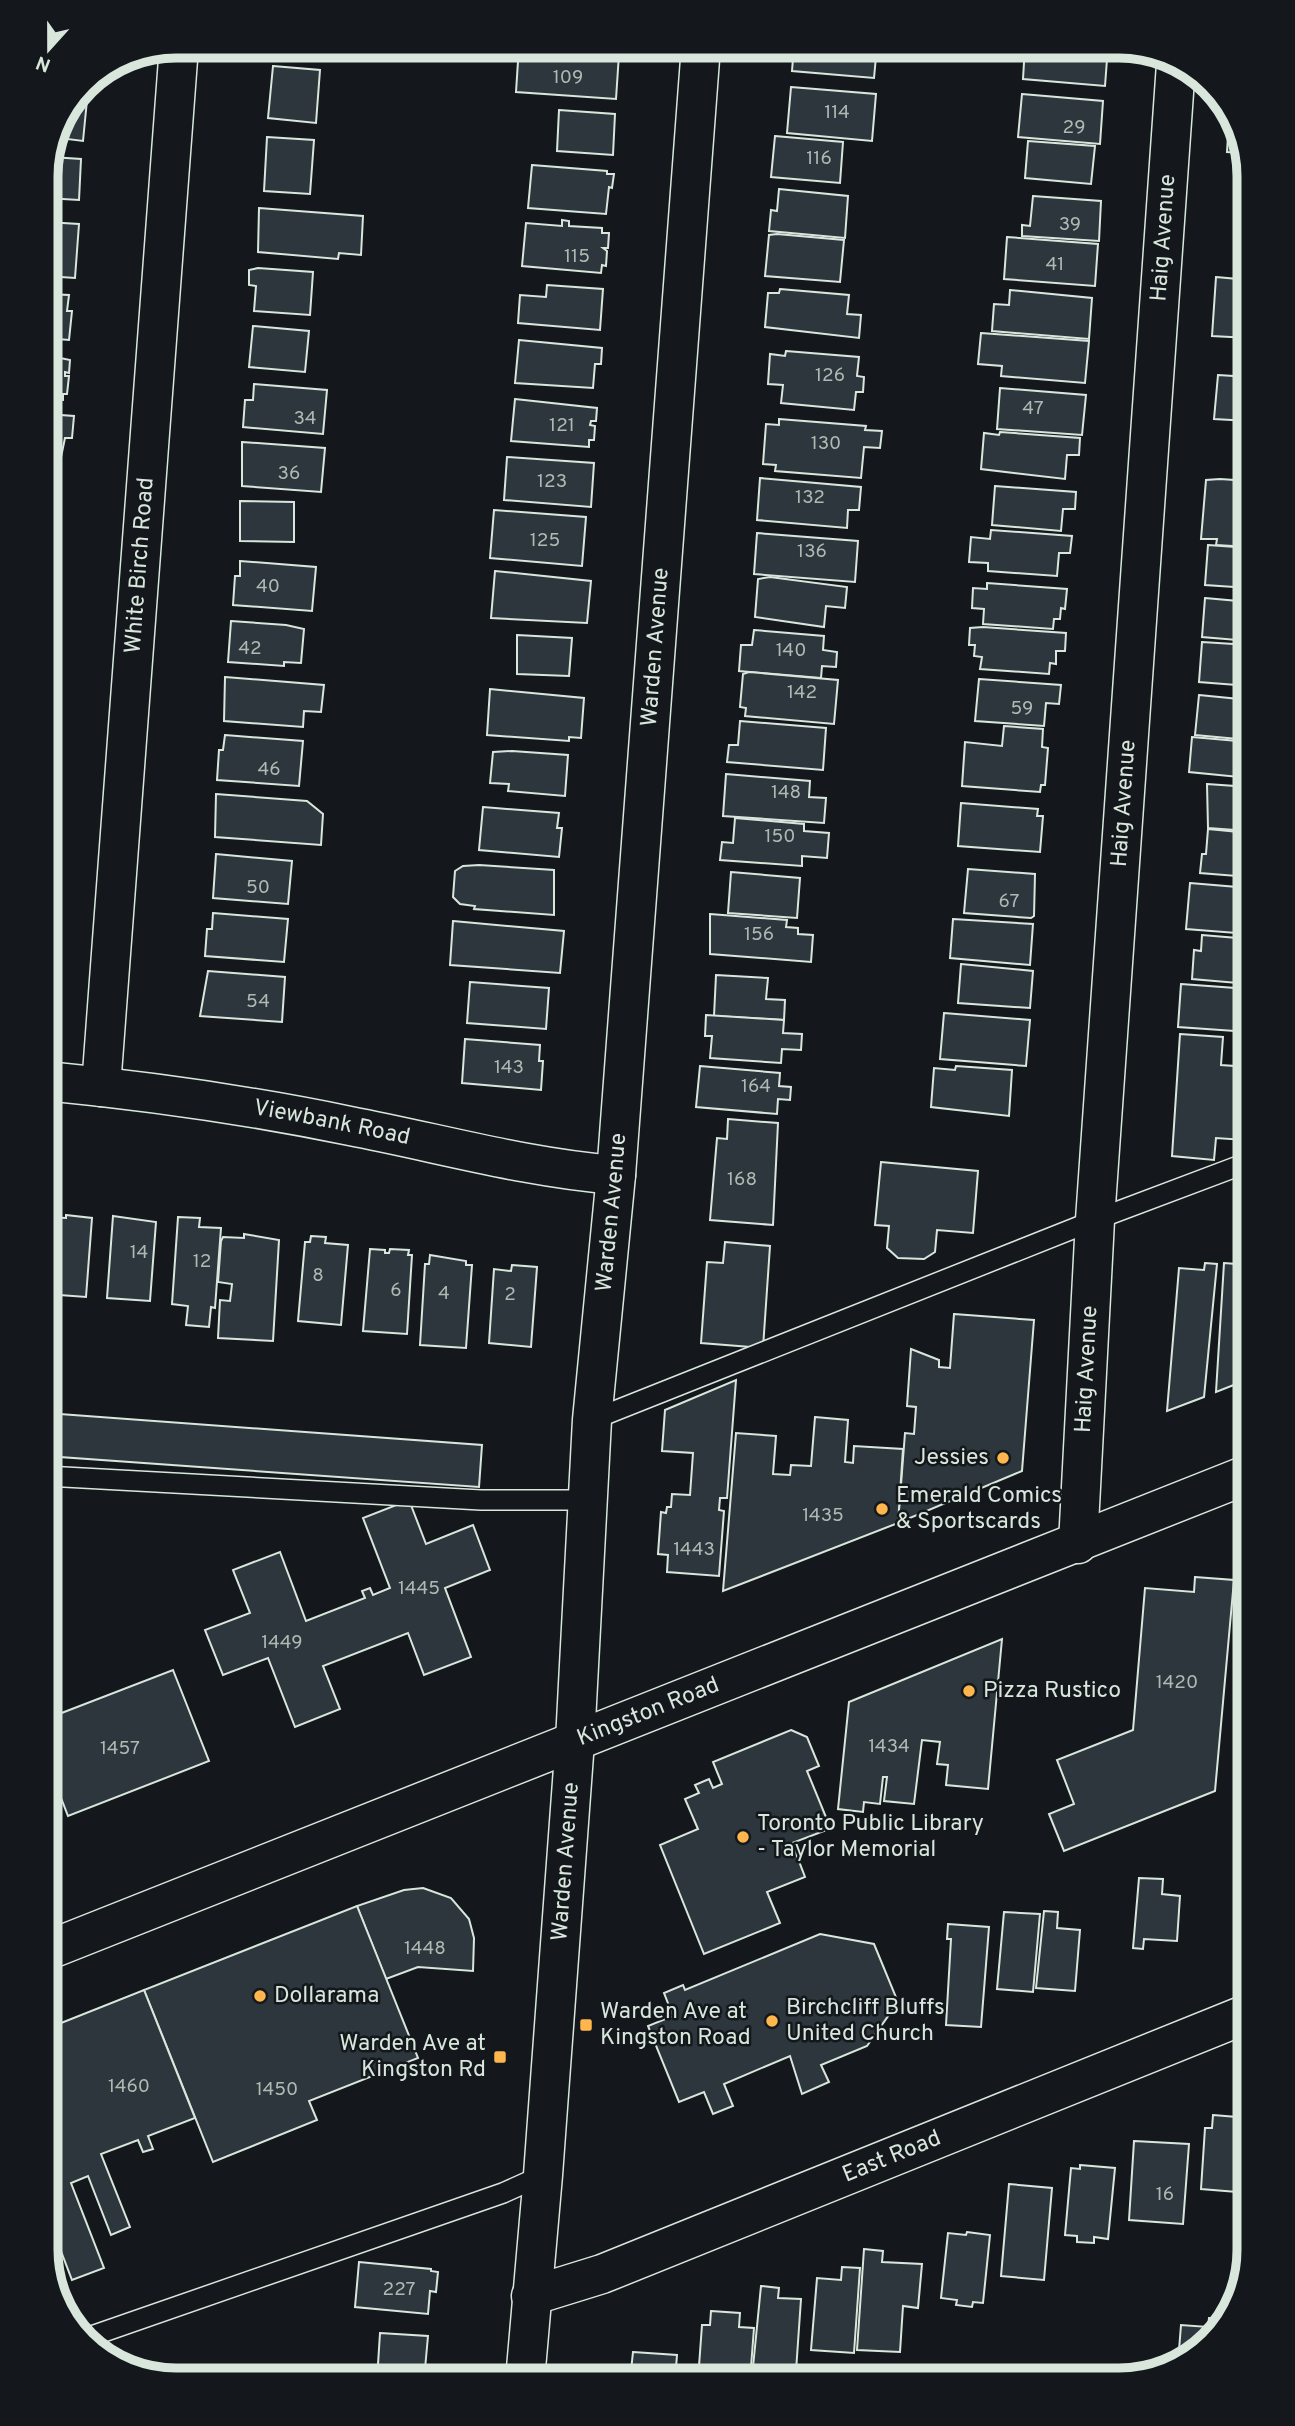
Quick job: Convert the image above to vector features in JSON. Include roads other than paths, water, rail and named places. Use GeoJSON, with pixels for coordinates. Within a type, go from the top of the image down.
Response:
{"type":"FeatureCollection","features":[{"type":"Feature","properties":{"kind":"street","name":"White Birch Road"},"geometry":{"type":"LineString","coordinates":[[101,1087],[178,58]]}},
{"type":"Feature","properties":{"kind":"street","name":"Warden Avenue"},"geometry":{"type":"LineString","coordinates":[[526,2368],[544,2175],[575,1741],[592,1420],[616,1175],[700,58]]}},
{"type":"Feature","properties":{"kind":"street","name":"Haig Avenue"},"geometry":{"type":"LineString","coordinates":[[1078,1545],[1095,1220],[1175,73]]}},
{"type":"Feature","properties":{"kind":"street","name":"Viewbank Road"},"geometry":{"type":"LineString","coordinates":[[58,1082],[226,1102],[412,1138],[558,1171],[616,1175]]}},
{"type":"Feature","properties":{"kind":"street","name":"Kingston Road"},"geometry":{"type":"LineString","coordinates":[[58,1946],[1078,1545],[1237,1479]]}},
{"type":"Feature","properties":{"kind":"street","name":"East Road"},"geometry":{"type":"LineString","coordinates":[[531,2296],[602,2274],[1237,2018]]}},
{"type":"Feature","properties":{"kind":"lane"},"geometry":{"type":"LineString","coordinates":[[592,1420],[1095,1220],[1237,1167]]}},
{"type":"Feature","properties":{"kind":"lane"},"geometry":{"type":"LineString","coordinates":[[58,1477],[481,1500],[588,1500]]}},
{"type":"Feature","properties":{"kind":"lane"},"geometry":{"type":"LineString","coordinates":[[94,2335],[503,2193],[544,2175]]}},
{"type":"Feature","properties":{"kind":"place","name":"Jessies"},"geometry":{"type":"Point","coordinates":[1003,1458]}},
{"type":"Feature","properties":{"kind":"place","name":"Emerald Comics & Sportscards"},"geometry":{"type":"Point","coordinates":[882,1509]}},
{"type":"Feature","properties":{"kind":"place","name":"Pizza Rustico"},"geometry":{"type":"Point","coordinates":[969,1691]}},
{"type":"Feature","properties":{"kind":"place","name":"Toronto Public Library - Taylor Memorial"},"geometry":{"type":"Point","coordinates":[743,1837]}},
{"type":"Feature","properties":{"kind":"place","name":"Dollarama"},"geometry":{"type":"Point","coordinates":[260,1996]}},
{"type":"Feature","properties":{"kind":"place","name":"Birchcliff Bluffs United Church"},"geometry":{"type":"Point","coordinates":[772,2021]}},
{"type":"Feature","properties":{"kind":"place","name":"Warden Ave at Kingston Road"},"geometry":{"type":"Point","coordinates":[586,2025]}},
{"type":"Feature","properties":{"kind":"place","name":"Warden Ave at Kingston Rd"},"geometry":{"type":"Point","coordinates":[500,2057]}}]}
